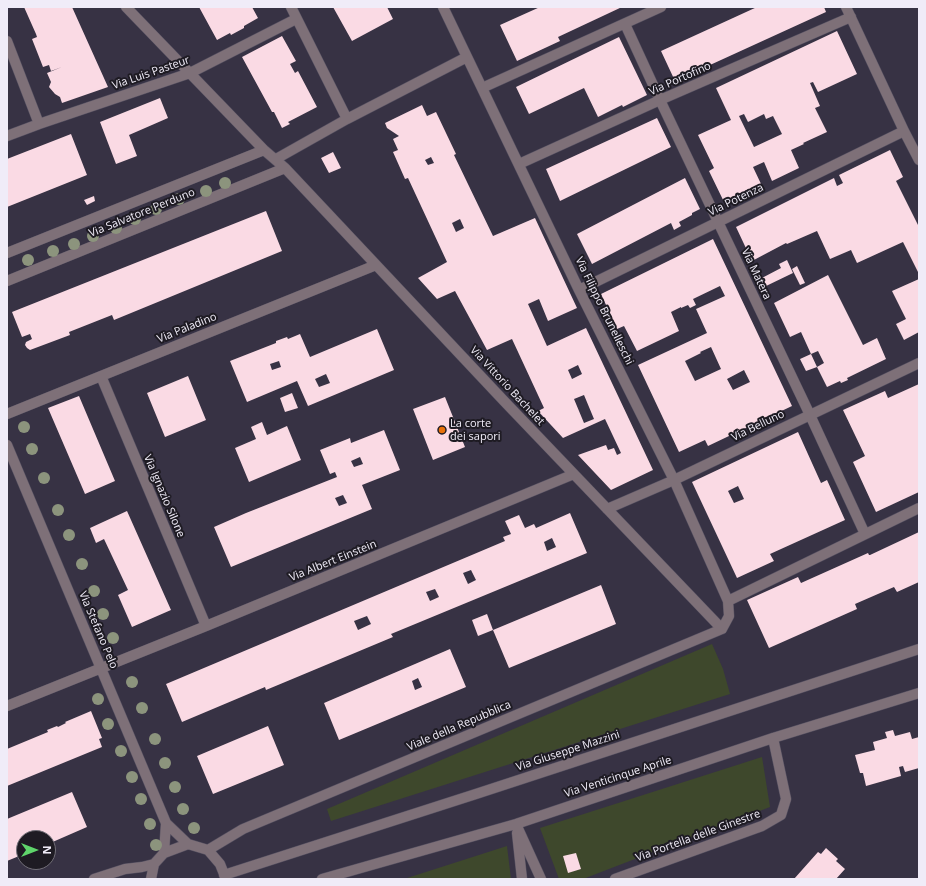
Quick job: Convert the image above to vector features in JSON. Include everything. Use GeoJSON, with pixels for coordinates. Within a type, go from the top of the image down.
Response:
{"type":"FeatureCollection","features":[{"type":"Feature","properties":{"kind":"street","name":"Via Vittorio Bachelet"},"geometry":{"type":"LineString","coordinates":[[126,7],[264,150],[285,168],[498,396],[722,629]]}},
{"type":"Feature","properties":{"kind":"street"},"geometry":{"type":"LineString","coordinates":[[291,7],[346,119]]}},
{"type":"Feature","properties":{"kind":"street","name":"Via Filippo Brunelleschi"},"geometry":{"type":"LineString","coordinates":[[443,7],[579,290],[674,480],[728,601],[729,616],[722,629]]}},
{"type":"Feature","properties":{"kind":"street"},"geometry":{"type":"LineString","coordinates":[[482,88],[662,7]]}},
{"type":"Feature","properties":{"kind":"street"},"geometry":{"type":"LineString","coordinates":[[846,7],[919,160]]}},
{"type":"Feature","properties":{"kind":"street","name":"Via Portofino"},"geometry":{"type":"LineString","coordinates":[[519,164],[660,100],[851,17]]}},
{"type":"Feature","properties":{"kind":"street","name":"Via Luis Pasteur"},"geometry":{"type":"LineString","coordinates":[[7,136],[190,73],[296,19]]}},
{"type":"Feature","properties":{"kind":"street","name":"Via Matera"},"geometry":{"type":"LineString","coordinates":[[625,24],[866,534]]}},
{"type":"Feature","properties":{"kind":"street"},"geometry":{"type":"LineString","coordinates":[[7,41],[39,124]]}},
{"type":"Feature","properties":{"kind":"street"},"geometry":{"type":"LineString","coordinates":[[276,159],[346,119],[467,57]]}},
{"type":"Feature","properties":{"kind":"street","name":"Via Potenza"},"geometry":{"type":"LineString","coordinates":[[579,290],[904,131]]}},
{"type":"Feature","properties":{"kind":"street","name":"Via Salvatore Perduno"},"geometry":{"type":"LineString","coordinates":[[7,253],[264,150]]}},
{"type":"Feature","properties":{"kind":"street","name":"Via Salvatore Perduno"},"geometry":{"type":"LineString","coordinates":[[7,281],[285,168]]}},
{"type":"Feature","properties":{"kind":"street","name":"Via Paladino"},"geometry":{"type":"LineString","coordinates":[[7,414],[376,265]]}},
{"type":"Feature","properties":{"kind":"street","name":"Via Belluno"},"geometry":{"type":"LineString","coordinates":[[607,509],[674,480],[919,363]]}},
{"type":"Feature","properties":{"kind":"street","name":"Via Ignazio Silone"},"geometry":{"type":"LineString","coordinates":[[101,376],[206,626]]}},
{"type":"Feature","properties":{"kind":"street","name":"Via Stefano Pelo"},"geometry":{"type":"LineString","coordinates":[[7,445],[166,823],[188,844]]}},
{"type":"Feature","properties":{"kind":"street","name":"Via Albert Einstein"},"geometry":{"type":"LineString","coordinates":[[7,706],[206,626],[574,474]]}},
{"type":"Feature","properties":{"kind":"street"},"geometry":{"type":"LineString","coordinates":[[728,601],[919,508]]}},
{"type":"Feature","properties":{"kind":"street","name":"Viale della Repubblica"},"geometry":{"type":"LineString","coordinates":[[208,850],[243,829],[722,629]]}},
{"type":"Feature","properties":{"kind":"street","name":"Via Giuseppe Mazzini"},"geometry":{"type":"LineString","coordinates":[[225,877],[919,649]]}},
{"type":"Feature","properties":{"kind":"street","name":"Via Venticinque Aprile"},"geometry":{"type":"LineString","coordinates":[[322,879],[516,824],[773,738],[919,693]]}},
{"type":"Feature","properties":{"kind":"street","name":"Via Portella delle Ginestre"},"geometry":{"type":"LineString","coordinates":[[615,879],[762,826],[781,815],[786,800],[773,738]]}},
{"type":"Feature","properties":{"kind":"street","name":"Via Stefano Pelo"},"geometry":{"type":"LineString","coordinates":[[164,853],[166,823]]}},
{"type":"Feature","properties":{"kind":"street"},"geometry":{"type":"LineString","coordinates":[[516,824],[522,879]]}},
{"type":"Feature","properties":{"kind":"street"},"geometry":{"type":"LineString","coordinates":[[516,824],[540,879]]}},
{"type":"Feature","properties":{"kind":"street"},"geometry":{"type":"LineString","coordinates":[[151,879],[154,864],[164,853],[188,844],[208,850],[220,864],[225,877]]}},
{"type":"Feature","properties":{"kind":"street"},"geometry":{"type":"LineString","coordinates":[[94,879],[125,869],[154,864]]}},
{"type":"Feature","properties":{"kind":"green space"},"geometry":{"type":"Polygon","coordinates":[[[712,644],[723,669],[730,694],[331,821],[327,809],[712,644]]]}},
{"type":"Feature","properties":{"kind":"green space"},"geometry":{"type":"Polygon","coordinates":[[[762,757],[770,807],[583,879],[559,879],[540,828],[762,757]]]}},
{"type":"Feature","properties":{"kind":"green space"},"geometry":{"type":"Polygon","coordinates":[[[507,846],[511,879],[404,879],[507,846]]]}},
{"type":"Feature","properties":{"kind":"building"},"geometry":{"type":"Polygon","coordinates":[[[24,7],[72,7],[108,87],[62,103],[60,97],[49,87],[51,82],[47,73],[62,67],[51,71],[49,65],[43,67],[32,39],[37,37],[24,7]]]}},
{"type":"Feature","properties":{"kind":"building"},"geometry":{"type":"Polygon","coordinates":[[[199,7],[252,7],[258,18],[231,35],[230,33],[217,40],[199,7]]]}},
{"type":"Feature","properties":{"kind":"building"},"geometry":{"type":"Polygon","coordinates":[[[333,7],[387,7],[393,19],[352,41],[333,7]]]}},
{"type":"Feature","properties":{"kind":"building"},"geometry":{"type":"Polygon","coordinates":[[[540,7],[622,7],[558,37],[560,41],[517,61],[500,25],[540,7]]]}},
{"type":"Feature","properties":{"kind":"building"},"geometry":{"type":"Polygon","coordinates":[[[757,7],[824,7],[826,12],[675,81],[661,51],[757,7]]]}},
{"type":"Feature","properties":{"kind":"building"},"geometry":{"type":"Polygon","coordinates":[[[837,31],[857,74],[818,92],[813,82],[810,83],[820,106],[815,108],[827,132],[791,150],[799,168],[772,181],[764,162],[753,167],[762,186],[725,204],[709,171],[714,168],[698,135],[731,120],[716,88],[837,31]],[[744,114],[739,116],[754,147],[782,134],[773,116],[766,119],[764,114],[748,122],[744,114]]]}},
{"type":"Feature","properties":{"kind":"building"},"geometry":{"type":"Polygon","coordinates":[[[282,36],[296,61],[290,64],[295,73],[298,71],[317,107],[288,122],[290,124],[282,128],[242,57],[282,36]]]}},
{"type":"Feature","properties":{"kind":"building"},"geometry":{"type":"Polygon","coordinates":[[[619,37],[647,95],[598,117],[584,88],[529,114],[516,87],[619,37]]]}},
{"type":"Feature","properties":{"kind":"building"},"geometry":{"type":"Polygon","coordinates":[[[160,98],[168,118],[129,135],[137,156],[116,164],[100,122],[160,98]]]}},
{"type":"Feature","properties":{"kind":"building"},"geometry":{"type":"Polygon","coordinates":[[[422,105],[427,116],[436,112],[456,154],[454,155],[493,236],[535,218],[577,308],[548,321],[539,299],[528,304],[547,346],[586,328],[653,470],[611,490],[578,455],[606,445],[608,450],[614,448],[617,455],[621,453],[605,419],[563,438],[538,411],[544,408],[512,339],[487,350],[455,291],[437,299],[418,278],[447,262],[408,178],[405,179],[393,152],[398,150],[393,139],[399,136],[387,128],[385,123],[422,105]],[[431,157],[425,160],[428,165],[434,163],[431,157]],[[460,219],[452,223],[456,232],[464,228],[460,219]],[[578,365],[568,370],[572,379],[582,374],[578,365]],[[584,395],[574,399],[584,423],[594,419],[584,395]]]}},
{"type":"Feature","properties":{"kind":"building"},"geometry":{"type":"Polygon","coordinates":[[[657,118],[671,147],[560,201],[546,169],[657,118]]]}},
{"type":"Feature","properties":{"kind":"building"},"geometry":{"type":"Polygon","coordinates":[[[71,134],[87,175],[7,207],[7,159],[71,134]]]}},
{"type":"Feature","properties":{"kind":"building"},"geometry":{"type":"Polygon","coordinates":[[[890,150],[903,177],[896,181],[919,227],[919,274],[903,242],[857,263],[851,250],[830,259],[817,231],[787,244],[786,243],[752,261],[736,227],[834,178],[837,186],[843,183],[839,175],[890,150]]]}},
{"type":"Feature","properties":{"kind":"building"},"geometry":{"type":"Polygon","coordinates":[[[333,152],[341,168],[329,173],[321,158],[333,152]]]}},
{"type":"Feature","properties":{"kind":"building"},"geometry":{"type":"Polygon","coordinates":[[[685,178],[700,209],[679,222],[681,226],[674,230],[671,223],[592,264],[577,234],[685,178]]]}},
{"type":"Feature","properties":{"kind":"building"},"geometry":{"type":"Polygon","coordinates":[[[94,196],[95,201],[87,205],[84,200],[94,196]]]}},
{"type":"Feature","properties":{"kind":"building"},"geometry":{"type":"Polygon","coordinates":[[[266,211],[282,251],[114,320],[112,315],[69,332],[70,335],[30,350],[25,345],[26,342],[32,339],[30,334],[22,337],[12,312],[266,211]]]}},
{"type":"Feature","properties":{"kind":"building"},"geometry":{"type":"Polygon","coordinates":[[[713,239],[792,406],[708,446],[705,440],[679,452],[638,365],[707,333],[696,309],[725,296],[720,286],[693,299],[696,305],[690,308],[688,305],[671,312],[679,331],[637,351],[624,326],[617,329],[601,294],[713,239]],[[711,347],[685,361],[695,381],[721,369],[711,347]],[[744,370],[727,379],[733,390],[750,382],[744,370]]]}},
{"type":"Feature","properties":{"kind":"building"},"geometry":{"type":"Polygon","coordinates":[[[787,260],[793,273],[764,287],[760,279],[781,268],[779,264],[787,260]]]}},
{"type":"Feature","properties":{"kind":"building"},"geometry":{"type":"Polygon","coordinates":[[[797,266],[805,283],[800,285],[792,269],[797,266]]]}},
{"type":"Feature","properties":{"kind":"building"},"geometry":{"type":"Polygon","coordinates":[[[828,275],[863,345],[877,338],[886,359],[847,378],[848,380],[841,383],[840,381],[827,387],[817,367],[824,363],[818,351],[811,354],[801,332],[790,337],[774,303],[828,275]]]}},
{"type":"Feature","properties":{"kind":"building"},"geometry":{"type":"Polygon","coordinates":[[[919,279],[919,332],[904,340],[896,324],[906,319],[892,291],[919,279]]]}},
{"type":"Feature","properties":{"kind":"building"},"geometry":{"type":"Polygon","coordinates":[[[377,329],[394,370],[308,406],[297,381],[247,402],[230,361],[276,343],[276,341],[287,337],[288,339],[300,334],[310,357],[377,329]],[[279,361],[270,364],[272,370],[281,367],[279,361]],[[326,374],[315,379],[319,387],[330,383],[326,374]]]}},
{"type":"Feature","properties":{"kind":"building"},"geometry":{"type":"Polygon","coordinates":[[[811,354],[817,367],[806,371],[800,359],[811,354]]]}},
{"type":"Feature","properties":{"kind":"building"},"geometry":{"type":"Polygon","coordinates":[[[188,376],[206,420],[165,437],[147,393],[188,376]]]}},
{"type":"Feature","properties":{"kind":"building"},"geometry":{"type":"Polygon","coordinates":[[[919,384],[919,492],[876,512],[853,462],[865,456],[843,410],[885,391],[888,398],[919,384]]]}},
{"type":"Feature","properties":{"kind":"building"},"geometry":{"type":"Polygon","coordinates":[[[292,393],[298,408],[285,412],[280,398],[292,393]]]}},
{"type":"Feature","properties":{"kind":"building"},"geometry":{"type":"Polygon","coordinates":[[[79,396],[115,481],[85,494],[48,408],[79,396]]]}},
{"type":"Feature","properties":{"kind":"building"},"geometry":{"type":"Polygon","coordinates":[[[445,397],[465,447],[433,460],[413,409],[445,397]]]}},
{"type":"Feature","properties":{"kind":"building"},"geometry":{"type":"Polygon","coordinates":[[[262,422],[267,435],[287,426],[301,460],[249,482],[235,448],[256,439],[251,427],[262,422]]]}},
{"type":"Feature","properties":{"kind":"building"},"geometry":{"type":"Polygon","coordinates":[[[384,430],[400,470],[362,485],[372,509],[231,567],[214,527],[337,477],[335,472],[330,474],[320,450],[350,438],[351,443],[384,430]],[[360,457],[351,461],[354,467],[363,464],[360,457]],[[343,495],[335,498],[339,506],[347,503],[343,495]]]}},
{"type":"Feature","properties":{"kind":"building"},"geometry":{"type":"Polygon","coordinates":[[[798,432],[821,483],[827,480],[845,520],[770,554],[774,561],[737,578],[692,482],[798,432]],[[738,486],[728,491],[734,503],[744,499],[738,486]]]}},
{"type":"Feature","properties":{"kind":"building"},"geometry":{"type":"Polygon","coordinates":[[[127,511],[171,610],[132,627],[118,595],[128,590],[104,539],[96,543],[90,528],[127,511]]]}},
{"type":"Feature","properties":{"kind":"building"},"geometry":{"type":"Polygon","coordinates":[[[570,513],[587,553],[391,634],[393,637],[266,690],[265,687],[182,722],[166,684],[505,541],[503,537],[511,534],[505,521],[519,515],[525,528],[534,524],[536,528],[570,513]],[[552,538],[544,542],[547,551],[556,547],[552,538]],[[471,570],[463,573],[468,584],[476,580],[471,570]],[[435,589],[426,592],[430,601],[439,597],[435,589]],[[367,616],[354,621],[358,630],[371,624],[367,616]]]}},
{"type":"Feature","properties":{"kind":"building"},"geometry":{"type":"Polygon","coordinates":[[[919,532],[919,582],[897,592],[894,587],[855,604],[857,609],[769,648],[747,600],[798,577],[801,583],[868,553],[870,555],[919,532]]]}},
{"type":"Feature","properties":{"kind":"building"},"geometry":{"type":"Polygon","coordinates":[[[601,585],[616,624],[509,668],[493,630],[601,585]]]}},
{"type":"Feature","properties":{"kind":"building"},"geometry":{"type":"Polygon","coordinates":[[[487,614],[493,630],[478,636],[472,620],[487,614]]]}},
{"type":"Feature","properties":{"kind":"building"},"geometry":{"type":"Polygon","coordinates":[[[450,649],[466,687],[339,740],[324,703],[450,649]],[[418,678],[412,681],[415,690],[422,687],[418,678]]]}},
{"type":"Feature","properties":{"kind":"building"},"geometry":{"type":"Polygon","coordinates":[[[91,711],[102,738],[99,739],[102,747],[7,786],[7,749],[48,732],[47,730],[57,726],[58,727],[66,723],[65,722],[91,711]]]}},
{"type":"Feature","properties":{"kind":"building"},"geometry":{"type":"Polygon","coordinates":[[[268,726],[284,765],[213,794],[197,756],[268,726]]]}},
{"type":"Feature","properties":{"kind":"building"},"geometry":{"type":"Polygon","coordinates":[[[893,730],[895,736],[910,732],[912,739],[919,737],[919,768],[905,772],[903,766],[899,767],[901,776],[866,786],[863,773],[860,773],[855,755],[875,750],[873,742],[887,738],[885,732],[893,730]]]}},
{"type":"Feature","properties":{"kind":"building"},"geometry":{"type":"Polygon","coordinates":[[[72,792],[87,827],[56,841],[56,830],[16,830],[16,857],[7,861],[7,819],[72,792]]]}},
{"type":"Feature","properties":{"kind":"building"},"geometry":{"type":"Polygon","coordinates":[[[826,848],[838,859],[836,861],[845,869],[836,879],[794,879],[818,852],[821,854],[826,848]]]}},
{"type":"Feature","properties":{"kind":"building"},"geometry":{"type":"Polygon","coordinates":[[[576,853],[581,869],[568,873],[563,856],[576,853]]]}},
{"type":"Feature","properties":{"kind":"place","name":"La corte dei sapori"},"geometry":{"type":"Point","coordinates":[442,430]}}]}
